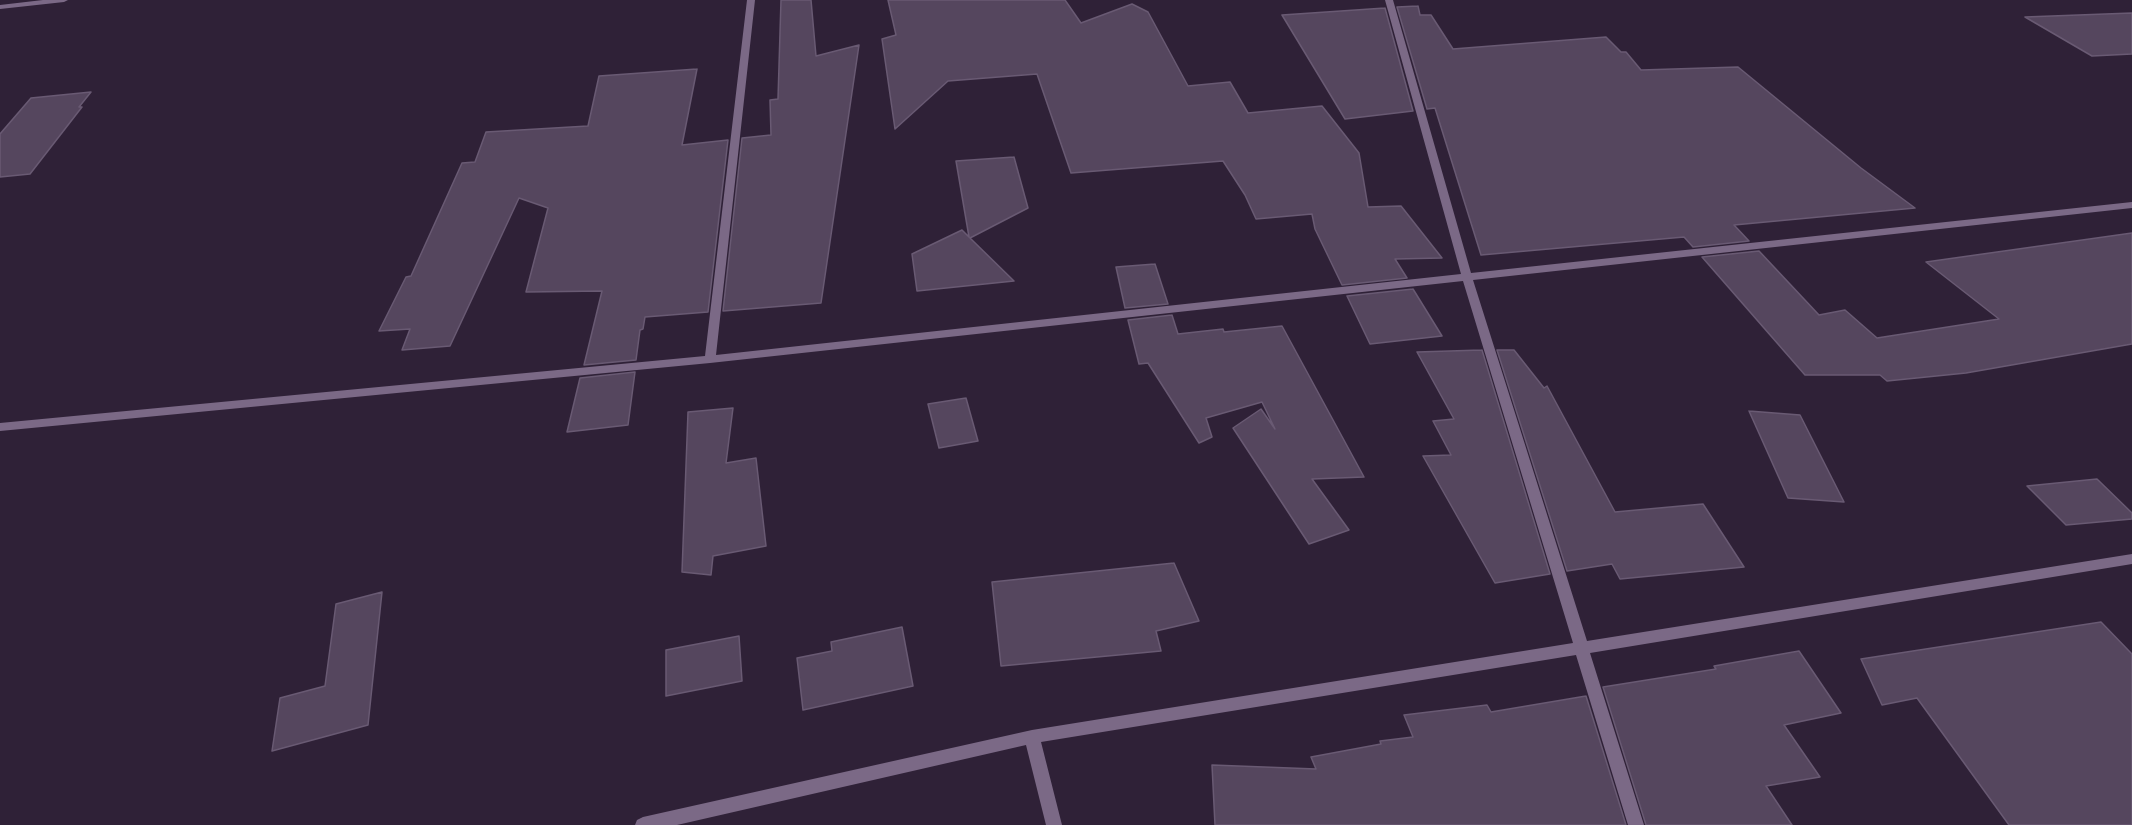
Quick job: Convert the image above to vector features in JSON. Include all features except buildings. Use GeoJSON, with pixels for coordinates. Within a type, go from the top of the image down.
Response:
{"type":"FeatureCollection","features":[{"type":"Feature","properties":{"kind":"street"},"geometry":{"type":"LineString","coordinates":[[0,7],[64,0]]}},
{"type":"Feature","properties":{"kind":"street"},"geometry":{"type":"LineString","coordinates":[[710,359],[752,0]]}},
{"type":"Feature","properties":{"kind":"street"},"geometry":{"type":"LineString","coordinates":[[1389,0],[1467,276],[1636,825]]}},
{"type":"Feature","properties":{"kind":"street"},"geometry":{"type":"LineString","coordinates":[[0,427],[710,359],[2132,205]]}},
{"type":"Feature","properties":{"kind":"street"},"geometry":{"type":"LineString","coordinates":[[643,825],[1032,737],[2132,559]]}},
{"type":"Feature","properties":{"kind":"street"},"geometry":{"type":"LineString","coordinates":[[1032,737],[1054,825]]}}]}
